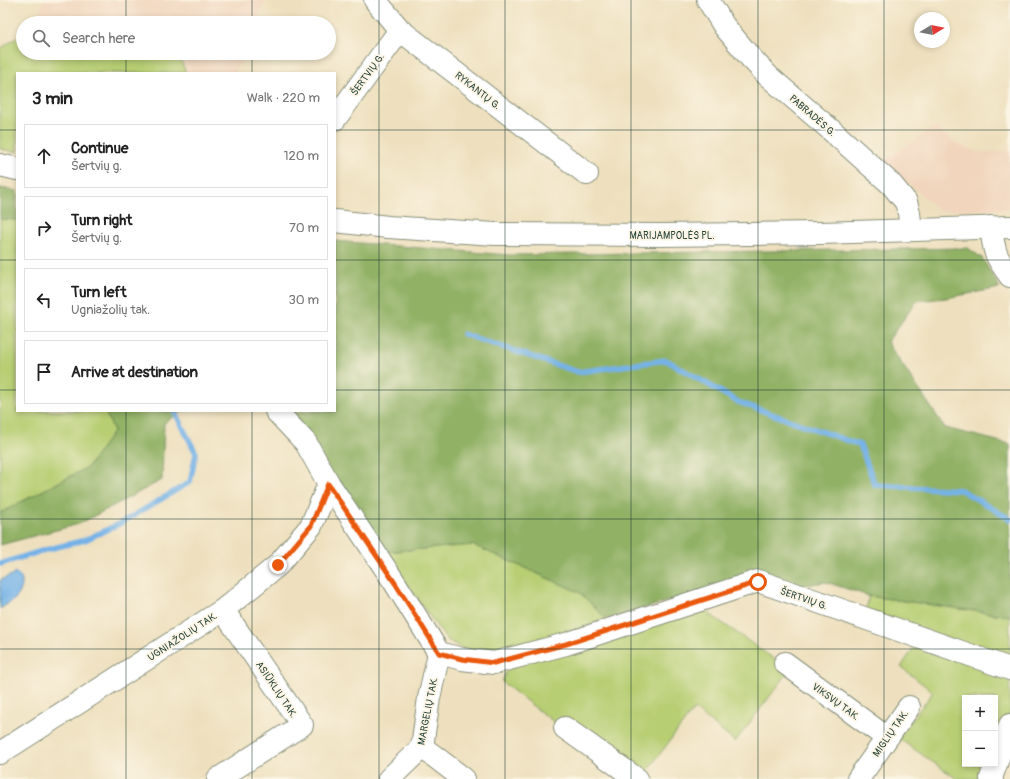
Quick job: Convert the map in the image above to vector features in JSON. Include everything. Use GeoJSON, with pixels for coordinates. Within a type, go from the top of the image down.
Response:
{"type":"FeatureCollection","features":[{"type":"Feature","properties":{"kind":"street","name":"RYKANTŲ G."},"geometry":{"type":"LineString","coordinates":[[375,0],[400,30],[587,174]]}},
{"type":"Feature","properties":{"kind":"street","name":"PABRADĖS G."},"geometry":{"type":"LineString","coordinates":[[708,0],[724,26],[768,76],[891,184],[906,202],[910,213],[911,230]]}},
{"type":"Feature","properties":{"kind":"street","name":"ŠERTVIŲ G."},"geometry":{"type":"LineString","coordinates":[[336,118],[400,30]]}},
{"type":"Feature","properties":{"kind":"street"},"geometry":{"type":"LineString","coordinates":[[0,165],[16,169]]}},
{"type":"Feature","properties":{"kind":"street","name":"MARIJAMPOLĖS PL."},"geometry":{"type":"LineString","coordinates":[[336,221],[388,227],[495,234],[661,235],[814,233],[1001,227]]}},
{"type":"Feature","properties":{"kind":"street"},"geometry":{"type":"LineString","coordinates":[[1001,227],[994,249],[998,261],[1010,276]]}},
{"type":"Feature","properties":{"kind":"street"},"geometry":{"type":"LineString","coordinates":[[277,412],[306,443],[328,484],[395,583],[439,653]]}},
{"type":"Feature","properties":{"kind":"street","name":"UGNIAŽOLIŲ TAK."},"geometry":{"type":"LineString","coordinates":[[0,753],[223,610],[278,565],[311,526],[328,484]]}},
{"type":"Feature","properties":{"kind":"street","name":"ŠERTVIŲ G."},"geometry":{"type":"LineString","coordinates":[[439,653],[462,659],[494,663],[566,644],[758,582],[1010,670]]}},
{"type":"Feature","properties":{"kind":"street","name":"ASIŪKLIŲ TAK."},"geometry":{"type":"LineString","coordinates":[[218,779],[302,725],[223,610]]}},
{"type":"Feature","properties":{"kind":"street","name":"MARGELIŲ TAK."},"geometry":{"type":"LineString","coordinates":[[388,779],[422,747],[429,698],[439,653]]}},
{"type":"Feature","properties":{"kind":"street","name":"VIKSVŲ TAK."},"geometry":{"type":"LineString","coordinates":[[785,663],[887,738]]}},
{"type":"Feature","properties":{"kind":"street","name":"MIGLIŲ TAK."},"geometry":{"type":"LineString","coordinates":[[858,779],[909,707]]}},
{"type":"Feature","properties":{"kind":"street"},"geometry":{"type":"LineString","coordinates":[[992,779],[991,778],[1010,725]]}},
{"type":"Feature","properties":{"kind":"street"},"geometry":{"type":"LineString","coordinates":[[565,728],[637,779]]}},
{"type":"Feature","properties":{"kind":"street"},"geometry":{"type":"LineString","coordinates":[[422,747],[464,779]]}},
{"type":"Feature","properties":{"kind":"shaded area"},"geometry":{"type":"Polygon","coordinates":[[[43,0],[266,0],[259,16],[39,16],[43,0]]]}},
{"type":"Feature","properties":{"kind":"shaded area"},"geometry":{"type":"Polygon","coordinates":[[[181,60],[240,60],[235,72],[186,72],[181,60]]]}},
{"type":"Feature","properties":{"kind":"shaded area"},"geometry":{"type":"Polygon","coordinates":[[[935,127],[957,144],[981,152],[1010,151],[1010,209],[940,211],[883,161],[935,127]]]}},
{"type":"Feature","properties":{"kind":"green space"},"geometry":{"type":"Polygon","coordinates":[[[16,38],[16,60],[181,60],[186,72],[16,72],[16,152],[0,149],[0,49],[16,38]]]}},
{"type":"Feature","properties":{"kind":"green space"},"geometry":{"type":"Polygon","coordinates":[[[0,188],[16,191],[16,220],[0,219],[0,188]]]}},
{"type":"Feature","properties":{"kind":"green space"},"geometry":{"type":"Polygon","coordinates":[[[0,219],[16,220],[16,412],[105,412],[114,431],[88,467],[0,513],[0,219]]]}},
{"type":"Feature","properties":{"kind":"green space"},"geometry":{"type":"Polygon","coordinates":[[[336,241],[509,255],[968,248],[982,258],[1000,288],[946,298],[917,301],[887,342],[945,428],[1010,444],[1010,616],[869,596],[826,582],[798,586],[764,574],[606,619],[579,592],[473,545],[384,552],[289,412],[336,412],[336,241]]]}},
{"type":"Feature","properties":{"kind":"green space"},"geometry":{"type":"Polygon","coordinates":[[[105,412],[180,412],[164,423],[162,480],[79,524],[0,545],[0,513],[88,467],[114,431],[105,412]]]}},
{"type":"Feature","properties":{"kind":"green space"},"geometry":{"type":"Polygon","coordinates":[[[473,545],[579,592],[606,619],[522,651],[498,654],[466,651],[446,639],[384,552],[473,545]]]}},
{"type":"Feature","properties":{"kind":"green space"},"geometry":{"type":"Polygon","coordinates":[[[869,596],[1010,616],[1010,661],[866,609],[869,596]]]}},
{"type":"Feature","properties":{"kind":"green space"},"geometry":{"type":"Polygon","coordinates":[[[698,606],[790,670],[735,742],[694,709],[641,779],[627,779],[502,682],[507,668],[698,606]]]}},
{"type":"Feature","properties":{"kind":"green space"},"geometry":{"type":"Polygon","coordinates":[[[917,643],[1010,675],[1010,713],[998,748],[998,695],[962,695],[962,767],[992,767],[987,779],[957,779],[898,738],[933,692],[901,667],[917,643]]]}},
{"type":"Feature","properties":{"kind":"water"},"geometry":{"type":"Polygon","coordinates":[[[16,573],[22,581],[20,592],[14,599],[0,609],[0,580],[16,573]]]}},
{"type":"Feature","properties":{"kind":"waterway"},"geometry":{"type":"LineString","coordinates":[[463,334],[578,372],[666,360],[738,402],[860,445],[875,485],[961,490],[1010,519]]}},
{"type":"Feature","properties":{"kind":"waterway"},"geometry":{"type":"LineString","coordinates":[[0,564],[45,550],[85,540],[121,523],[190,482],[196,453],[175,412]]}},
{"type":"Feature","properties":{"kind":"route"},"geometry":{"type":"LineString","coordinates":[[278,565],[311,526],[328,484],[395,583],[439,653],[462,659],[494,663],[566,644],[758,582]]}}]}
